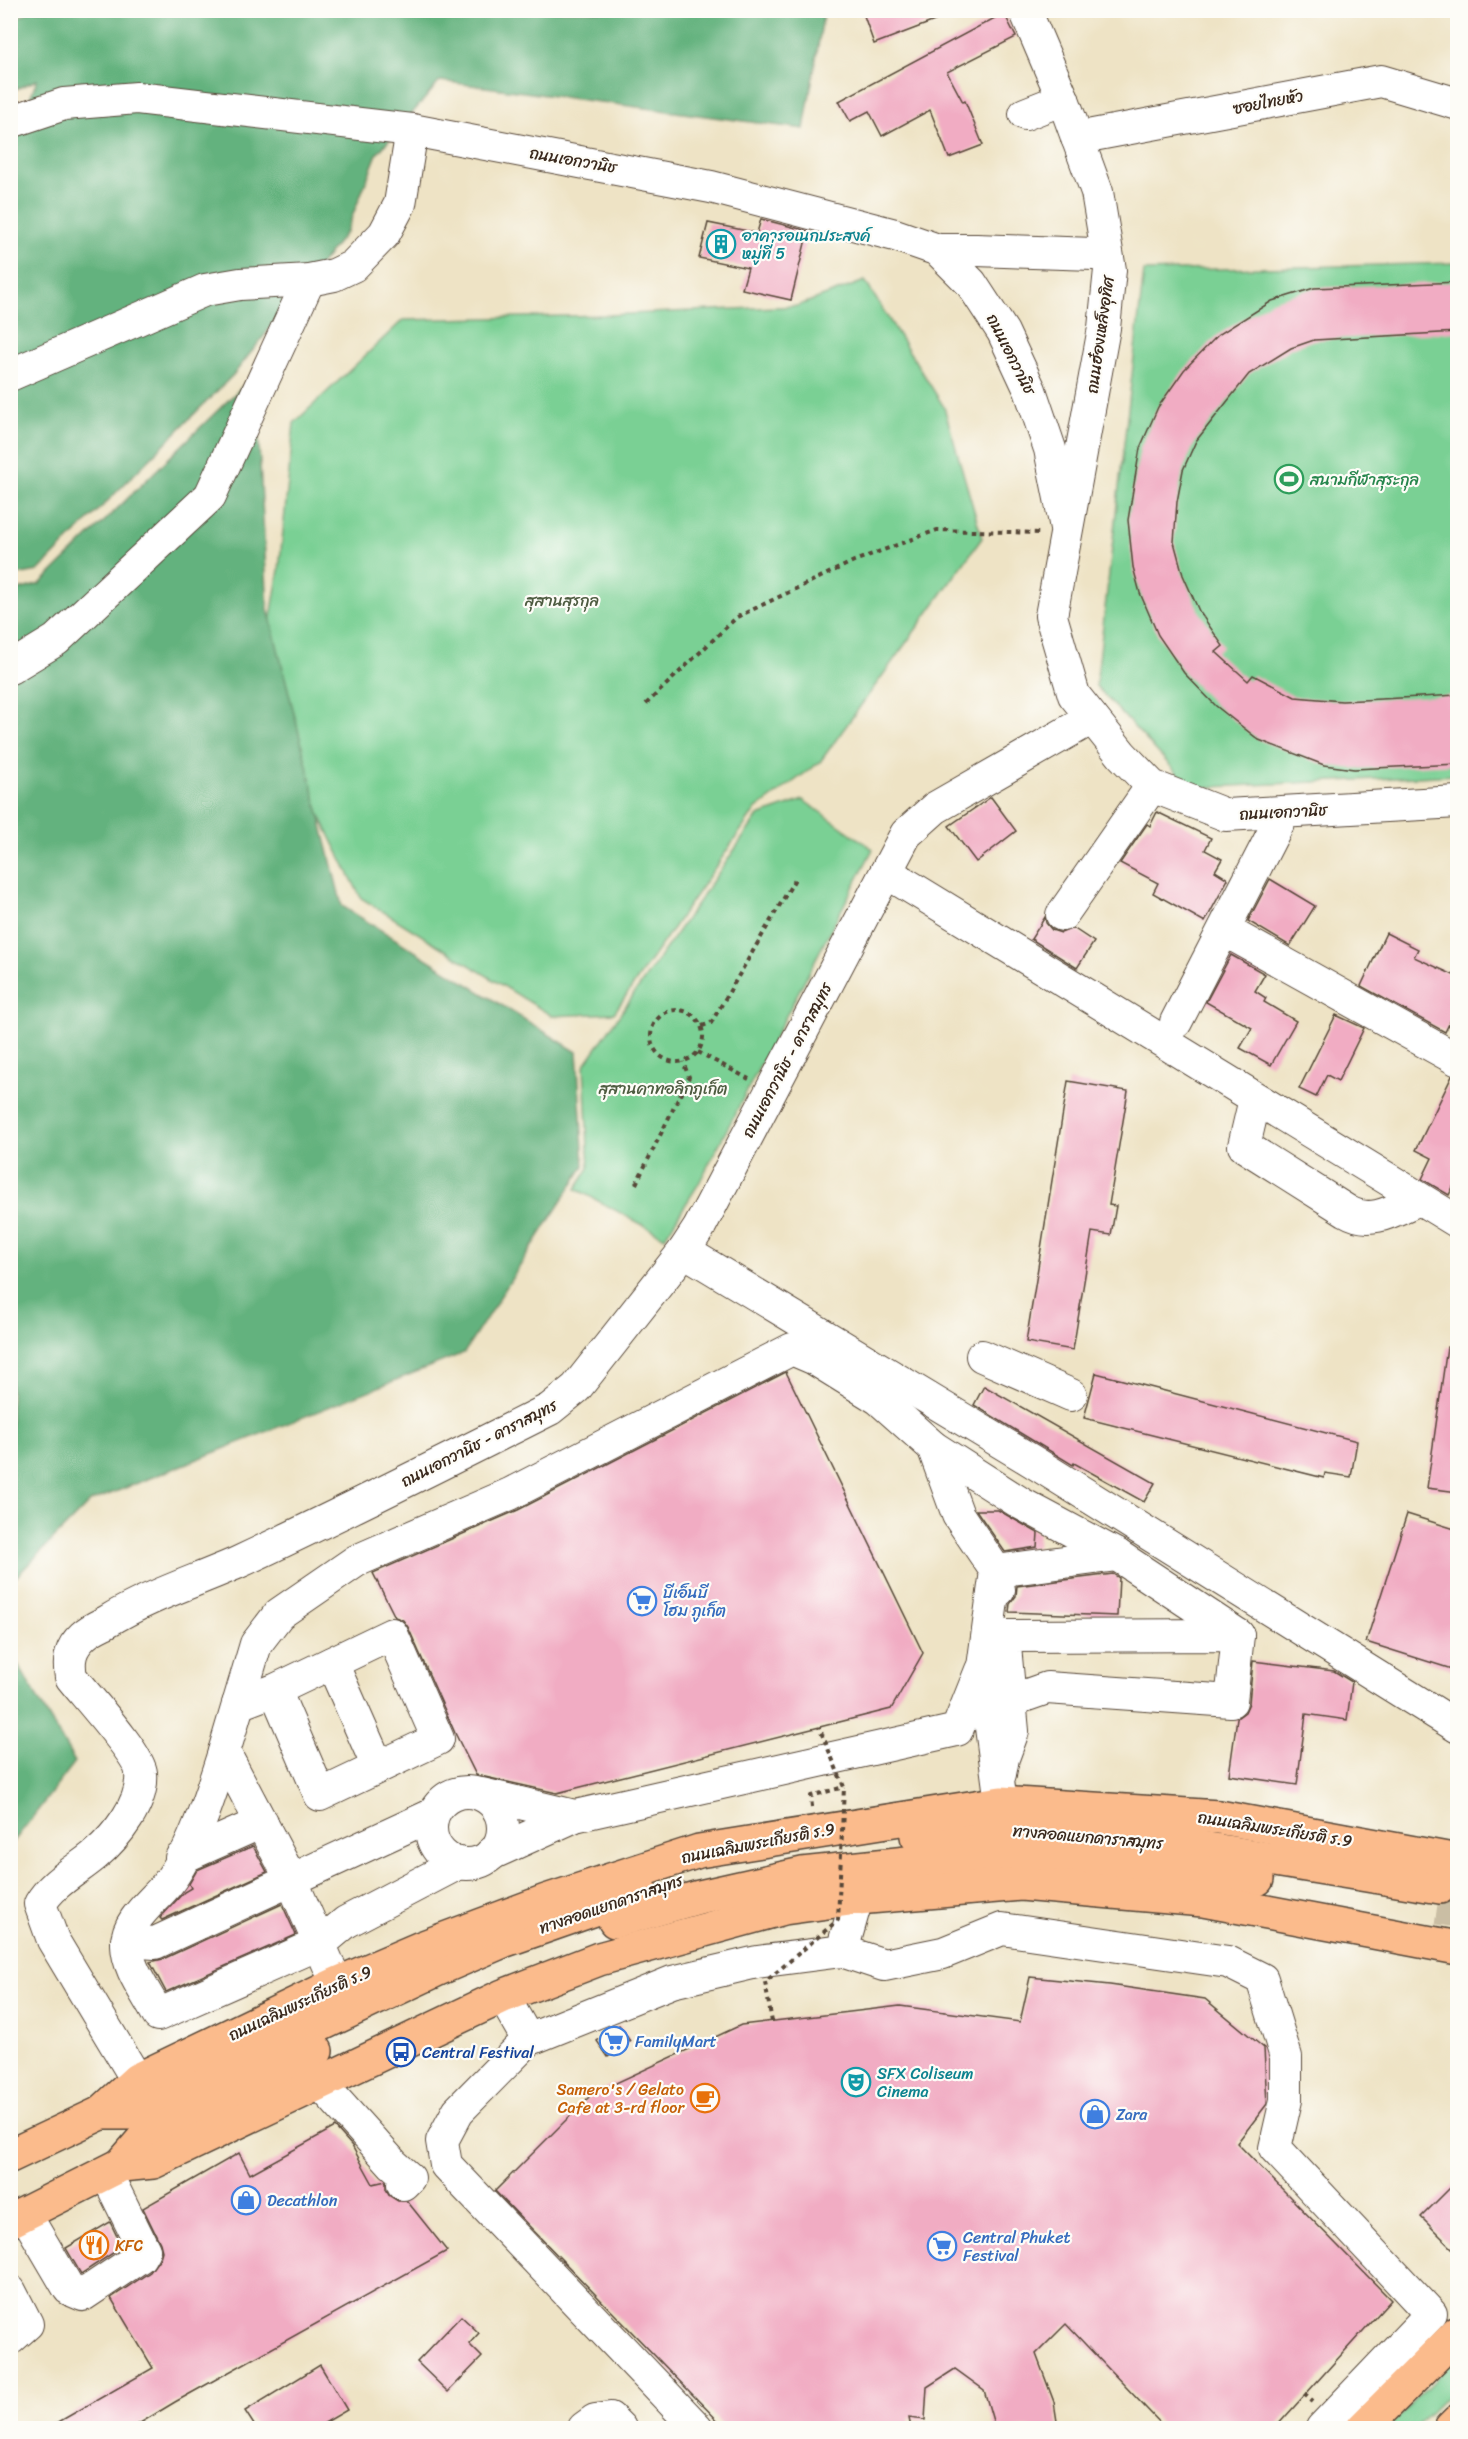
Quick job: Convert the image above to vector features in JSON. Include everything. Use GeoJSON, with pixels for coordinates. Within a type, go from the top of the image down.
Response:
{"type":"FeatureCollection","features":[{"type":"Feature","properties":{"kind":"main road","name":"ถนนเฉลิมพระเกียรติ ร.9"},"geometry":{"type":"LineString","coordinates":[[10,2156],[101,2113],[137,2080],[337,1984],[421,1948],[546,1901],[699,1851],[1000,1792],[1220,1817],[1445,1885]]}},
{"type":"Feature","properties":{"kind":"main road","name":"ทางลอดแยกดาราสมุทร"},"geometry":{"type":"LineString","coordinates":[[101,2113],[134,2113],[438,1969],[503,1941],[722,1866],[858,1841],[996,1829],[1177,1844],[1445,1885]]}},
{"type":"Feature","properties":{"kind":"main road","name":"ทางลอดแยกดาราสมุทร"},"geometry":{"type":"LineString","coordinates":[[113,2169],[146,2136],[448,1985],[562,1936],[699,1897],[802,1874],[993,1854],[1106,1860],[1247,1878],[1445,1885]]}},
{"type":"Feature","properties":{"kind":"main road"},"geometry":{"type":"LineString","coordinates":[[18,2218],[113,2169],[153,2162],[503,1996],[599,1959],[784,1908],[856,1898],[1021,1884],[1203,1900],[1456,1946]]}},
{"type":"Feature","properties":{"kind":"main road"},"geometry":{"type":"LineString","coordinates":[[1363,2428],[1458,2333]]}},
{"type":"Feature","properties":{"kind":"main road"},"geometry":{"type":"LineString","coordinates":[[1451,2428],[1458,2421]]}},
{"type":"Feature","properties":{"kind":"street","name":"ถนนฮ๋องเหล็งอุทิศ"},"geometry":{"type":"LineString","coordinates":[[1025,10],[1063,99],[1097,192],[1102,253],[1104,328],[1064,537]]}},
{"type":"Feature","properties":{"kind":"street","name":"ซอยไทยหัว"},"geometry":{"type":"LineString","coordinates":[[1077,138],[1381,81],[1458,104]]}},
{"type":"Feature","properties":{"kind":"street","name":"ถนนเอกวานิช"},"geometry":{"type":"LineString","coordinates":[[10,122],[64,104],[136,98],[412,130],[711,187],[895,235],[938,250],[971,283],[1004,332],[1030,390],[1050,449],[1064,537],[1051,615],[1061,656],[1074,695],[1122,755],[1152,786],[1227,815],[1458,802]]}},
{"type":"Feature","properties":{"kind":"street"},"geometry":{"type":"LineString","coordinates":[[1024,114],[1063,99]]}},
{"type":"Feature","properties":{"kind":"street"},"geometry":{"type":"LineString","coordinates":[[10,375],[205,290],[240,284],[334,275],[353,266],[384,234],[400,204],[412,130]]}},
{"type":"Feature","properties":{"kind":"street"},"geometry":{"type":"LineString","coordinates":[[938,250],[1102,253]]}},
{"type":"Feature","properties":{"kind":"street"},"geometry":{"type":"LineString","coordinates":[[971,283],[966,270],[970,256],[981,250]]}},
{"type":"Feature","properties":{"kind":"street"},"geometry":{"type":"LineString","coordinates":[[10,668],[56,640],[210,496],[309,279]]}},
{"type":"Feature","properties":{"kind":"street"},"geometry":{"type":"LineString","coordinates":[[1050,449],[1054,458],[1069,465],[1081,451]]}},
{"type":"Feature","properties":{"kind":"street","name":"ถนนเอกวานิช - ดาราสมุทร"},"geometry":{"type":"LineString","coordinates":[[137,2080],[53,1940],[40,1904],[54,1885],[108,1844],[136,1803],[140,1787],[141,1772],[133,1755],[71,1677],[68,1663],[72,1648],[84,1635],[118,1614],[171,1588],[236,1563],[308,1529],[550,1409],[576,1388],[684,1251],[699,1228],[906,834],[935,808],[1092,718]]}},
{"type":"Feature","properties":{"kind":"street"},"geometry":{"type":"LineString","coordinates":[[1062,915],[1152,786]]}},
{"type":"Feature","properties":{"kind":"street"},"geometry":{"type":"LineString","coordinates":[[1176,1022],[1284,812]]}},
{"type":"Feature","properties":{"kind":"street"},"geometry":{"type":"LineString","coordinates":[[886,873],[1458,1222]]}},
{"type":"Feature","properties":{"kind":"street"},"geometry":{"type":"LineString","coordinates":[[1224,930],[1458,1060]]}},
{"type":"Feature","properties":{"kind":"street"},"geometry":{"type":"LineString","coordinates":[[1255,1099],[1244,1146],[1347,1211],[1357,1217],[1378,1216],[1419,1199]]}},
{"type":"Feature","properties":{"kind":"street"},"geometry":{"type":"LineString","coordinates":[[684,1251],[1032,1461],[1458,1727]]}},
{"type":"Feature","properties":{"kind":"street"},"geometry":{"type":"LineString","coordinates":[[459,1863],[346,1922],[321,1942],[158,2015],[130,1964],[127,1941],[135,1920],[169,1882],[191,1842],[212,1790],[256,1644],[279,1614],[356,1561],[510,1494],[792,1349],[813,1358],[879,1399],[933,1447],[1022,1504],[1117,1555],[1238,1635]]}},
{"type":"Feature","properties":{"kind":"street"},"geometry":{"type":"LineString","coordinates":[[982,1356],[1071,1395]]}},
{"type":"Feature","properties":{"kind":"street"},"geometry":{"type":"LineString","coordinates":[[933,1447],[958,1515],[996,1571],[1013,1731],[1003,1758],[1000,1792]]}},
{"type":"Feature","properties":{"kind":"street"},"geometry":{"type":"LineString","coordinates":[[958,1515],[1022,1504]]}},
{"type":"Feature","properties":{"kind":"street"},"geometry":{"type":"LineString","coordinates":[[996,1571],[1117,1555]]}},
{"type":"Feature","properties":{"kind":"street"},"geometry":{"type":"LineString","coordinates":[[996,1571],[983,1666],[990,1732],[1000,1792]]}},
{"type":"Feature","properties":{"kind":"street"},"geometry":{"type":"LineString","coordinates":[[238,1704],[275,1690],[392,1634],[438,1739],[320,1795],[275,1690]]}},
{"type":"Feature","properties":{"kind":"street"},"geometry":{"type":"LineString","coordinates":[[1004,1636],[1238,1635]]}},
{"type":"Feature","properties":{"kind":"street"},"geometry":{"type":"LineString","coordinates":[[1010,1701],[1047,1688],[1231,1701],[1238,1635]]}},
{"type":"Feature","properties":{"kind":"street"},"geometry":{"type":"LineString","coordinates":[[332,1664],[378,1767]]}},
{"type":"Feature","properties":{"kind":"street"},"geometry":{"type":"LineString","coordinates":[[491,1854],[575,1816],[957,1730],[983,1666]]}},
{"type":"Feature","properties":{"kind":"street"},"geometry":{"type":"LineString","coordinates":[[224,1752],[291,1879],[321,1942],[337,1984]]}},
{"type":"Feature","properties":{"kind":"street"},"geometry":{"type":"LineString","coordinates":[[127,1941],[154,1943],[432,1815],[443,1801],[458,1792],[471,1791],[575,1816]]}},
{"type":"Feature","properties":{"kind":"street"},"geometry":{"type":"LineString","coordinates":[[432,1815],[430,1828],[438,1851],[447,1859],[459,1863],[471,1864],[482,1861],[500,1845],[504,1834],[503,1822],[496,1806],[482,1794]]}},
{"type":"Feature","properties":{"kind":"street"},"geometry":{"type":"LineString","coordinates":[[181,1858],[262,1822]]}},
{"type":"Feature","properties":{"kind":"street"},"geometry":{"type":"LineString","coordinates":[[842,1951],[856,1898]]}},
{"type":"Feature","properties":{"kind":"street"},"geometry":{"type":"LineString","coordinates":[[697,2428],[446,2165],[442,2141],[458,2111],[528,2040],[672,1982],[757,1962],[842,1951],[884,1965],[943,1953],[1002,1929],[1228,1962],[1262,1979],[1286,2057],[1286,2100],[1275,2148],[1431,2314],[1322,2428]]}},
{"type":"Feature","properties":{"kind":"street"},"geometry":{"type":"LineString","coordinates":[[503,1996],[528,2040]]}},
{"type":"Feature","properties":{"kind":"street"},"geometry":{"type":"LineString","coordinates":[[320,2083],[393,2164],[409,2178],[403,2184]]}},
{"type":"Feature","properties":{"kind":"street"},"geometry":{"type":"LineString","coordinates":[[18,2218],[69,2289],[83,2295],[140,2257],[144,2250],[113,2169]]}},
{"type":"Feature","properties":{"kind":"street"},"geometry":{"type":"LineString","coordinates":[[10,2291],[27,2324],[10,2339]]}},
{"type":"Feature","properties":{"kind":"street"},"geometry":{"type":"LineString","coordinates":[[584,2428],[595,2420],[610,2418],[620,2428]]}},
{"type":"Feature","properties":{"kind":"path"},"geometry":{"type":"LineString","coordinates":[[646,704],[737,617],[854,561],[937,530],[1041,532],[1064,537]]}},
{"type":"Feature","properties":{"kind":"path"},"geometry":{"type":"LineString","coordinates":[[702,1026],[711,1023],[795,879]]}},
{"type":"Feature","properties":{"kind":"path"},"geometry":{"type":"LineString","coordinates":[[681,1010],[697,1019],[702,1026],[704,1035],[698,1052],[683,1062],[667,1060],[655,1050],[651,1034],[653,1026],[664,1013],[681,1010]]}},
{"type":"Feature","properties":{"kind":"path"},"geometry":{"type":"LineString","coordinates":[[698,1052],[771,1091]]}},
{"type":"Feature","properties":{"kind":"path"},"geometry":{"type":"LineString","coordinates":[[636,1184],[689,1077],[683,1062]]}},
{"type":"Feature","properties":{"kind":"path"},"geometry":{"type":"LineString","coordinates":[[772,2022],[765,1982],[838,1920],[844,1787],[819,1727]]}},
{"type":"Feature","properties":{"kind":"path"},"geometry":{"type":"LineString","coordinates":[[813,1810],[811,1797],[844,1787]]}},
{"type":"Feature","properties":{"kind":"green space"},"geometry":{"type":"Polygon","coordinates":[[[32,10],[824,11],[804,129],[440,81],[377,154],[346,232],[234,374],[38,571],[11,576],[11,143],[37,80],[11,91],[11,21],[32,10]]]}},
{"type":"Feature","properties":{"kind":"green space","name":"สนามกีฬาสุระกุล"},"geometry":{"type":"Polygon","coordinates":[[[1457,263],[1457,775],[1191,788],[1096,686],[1144,271],[1457,263]]]}},
{"type":"Feature","properties":{"kind":"green space","name":"สุสานสุรกุล"},"geometry":{"type":"Polygon","coordinates":[[[865,281],[944,407],[982,538],[820,762],[755,810],[614,1013],[552,1016],[361,898],[258,692],[279,570],[294,423],[403,320],[609,315],[797,306],[865,281]]]}},
{"type":"Feature","properties":{"kind":"green space"},"geometry":{"type":"Polygon","coordinates":[[[255,374],[268,609],[342,906],[577,1052],[584,1166],[464,1353],[90,1502],[11,1582],[11,592],[40,584],[255,374]]]}},
{"type":"Feature","properties":{"kind":"green space","name":"สุสานคาทอลิกภูเก็ต"},"geometry":{"type":"Polygon","coordinates":[[[803,800],[873,849],[698,1185],[665,1237],[576,1189],[589,1168],[584,1066],[758,816],[803,800]]]}},
{"type":"Feature","properties":{"kind":"green space"},"geometry":{"type":"Polygon","coordinates":[[[10,1651],[75,1762],[11,1845],[10,1845],[10,1651]]]}},
{"type":"Feature","properties":{"kind":"green space"},"geometry":{"type":"Polygon","coordinates":[[[1457,2356],[1457,2386],[1415,2428],[1388,2428],[1457,2356]]]}},
{"type":"Feature","properties":{"kind":"building"},"geometry":{"type":"Polygon","coordinates":[[[862,10],[957,10],[958,12],[874,44],[862,10]]]}},
{"type":"Feature","properties":{"kind":"building"},"geometry":{"type":"Polygon","coordinates":[[[1004,13],[1016,37],[947,72],[963,102],[965,101],[983,145],[949,158],[930,110],[882,136],[869,111],[850,121],[839,101],[1004,13]]]}},
{"type":"Feature","properties":{"kind":"building"},"geometry":{"type":"Polygon","coordinates":[[[761,219],[808,231],[791,300],[742,289],[748,268],[699,258],[708,223],[757,233],[761,219]]]}},
{"type":"Feature","properties":{"kind":"building"},"geometry":{"type":"Polygon","coordinates":[[[1458,282],[1458,332],[1314,340],[1291,348],[1249,374],[1196,441],[1183,470],[1177,502],[1174,542],[1183,575],[1199,611],[1223,646],[1216,652],[1248,681],[1253,675],[1295,697],[1342,701],[1458,695],[1458,764],[1354,769],[1324,765],[1259,740],[1216,706],[1184,673],[1158,635],[1140,593],[1133,567],[1128,520],[1140,448],[1158,407],[1184,370],[1218,335],[1272,301],[1314,288],[1458,282]]]}},
{"type":"Feature","properties":{"kind":"building"},"geometry":{"type":"Polygon","coordinates":[[[991,797],[1016,831],[976,862],[949,826],[991,797]]]}},
{"type":"Feature","properties":{"kind":"building"},"geometry":{"type":"Polygon","coordinates":[[[1157,812],[1211,838],[1205,850],[1222,859],[1215,871],[1228,879],[1205,922],[1153,893],[1158,883],[1120,863],[1147,824],[1150,826],[1157,812]]]}},
{"type":"Feature","properties":{"kind":"building"},"geometry":{"type":"Polygon","coordinates":[[[1270,879],[1315,906],[1290,946],[1248,921],[1270,879]]]}},
{"type":"Feature","properties":{"kind":"building"},"geometry":{"type":"Polygon","coordinates":[[[1045,917],[1046,923],[1052,930],[1061,933],[1073,928],[1094,942],[1077,968],[1031,939],[1045,917]]]}},
{"type":"Feature","properties":{"kind":"building"},"geometry":{"type":"Polygon","coordinates":[[[1386,933],[1418,949],[1414,957],[1458,977],[1458,1005],[1445,1032],[1361,986],[1386,933]]]}},
{"type":"Feature","properties":{"kind":"building"},"geometry":{"type":"Polygon","coordinates":[[[1231,955],[1265,974],[1255,991],[1266,998],[1264,1002],[1296,1021],[1271,1065],[1240,1048],[1252,1028],[1206,1002],[1231,955]]]}},
{"type":"Feature","properties":{"kind":"building"},"geometry":{"type":"Polygon","coordinates":[[[1336,1015],[1364,1028],[1338,1081],[1327,1075],[1316,1097],[1299,1089],[1336,1015]]]}},
{"type":"Feature","properties":{"kind":"building"},"geometry":{"type":"Polygon","coordinates":[[[1452,1076],[1458,1078],[1458,1177],[1449,1195],[1422,1179],[1432,1158],[1416,1150],[1452,1076]]]}},
{"type":"Feature","properties":{"kind":"building"},"geometry":{"type":"Polygon","coordinates":[[[1068,1081],[1128,1091],[1109,1205],[1116,1206],[1111,1235],[1092,1232],[1073,1350],[1026,1342],[1068,1081]]]}},
{"type":"Feature","properties":{"kind":"building"},"geometry":{"type":"Polygon","coordinates":[[[1447,1347],[1458,1347],[1458,1492],[1427,1488],[1447,1347]]]}},
{"type":"Feature","properties":{"kind":"building","name":"บีเอ็นบี โฮม ภูเก็ต"},"geometry":{"type":"Polygon","coordinates":[[[786,1372],[923,1653],[891,1709],[557,1793],[476,1775],[408,1627],[403,1620],[395,1617],[373,1573],[518,1510],[786,1372]]]}},
{"type":"Feature","properties":{"kind":"building"},"geometry":{"type":"Polygon","coordinates":[[[1096,1373],[1357,1441],[1351,1477],[1325,1473],[1324,1478],[1084,1418],[1096,1373]]]}},
{"type":"Feature","properties":{"kind":"building"},"geometry":{"type":"Polygon","coordinates":[[[984,1386],[1155,1483],[1144,1502],[1074,1463],[1073,1465],[974,1405],[984,1386]]]}},
{"type":"Feature","properties":{"kind":"building"},"geometry":{"type":"Polygon","coordinates":[[[976,1510],[998,1510],[1038,1533],[1037,1547],[1005,1552],[976,1510]]]}},
{"type":"Feature","properties":{"kind":"building"},"geometry":{"type":"Polygon","coordinates":[[[1407,1514],[1458,1530],[1458,1671],[1366,1642],[1407,1514]]]}},
{"type":"Feature","properties":{"kind":"building"},"geometry":{"type":"Polygon","coordinates":[[[1113,1574],[1119,1578],[1117,1616],[1009,1612],[1010,1604],[1016,1596],[1017,1586],[1113,1574]]]}},
{"type":"Feature","properties":{"kind":"building"},"geometry":{"type":"Polygon","coordinates":[[[1253,1661],[1334,1671],[1352,1682],[1347,1720],[1306,1714],[1297,1785],[1229,1775],[1237,1718],[1245,1712],[1249,1703],[1253,1661]]]}},
{"type":"Feature","properties":{"kind":"building"},"geometry":{"type":"Polygon","coordinates":[[[253,1846],[267,1872],[162,1920],[160,1918],[184,1892],[191,1888],[189,1884],[197,1870],[253,1846]]]}},
{"type":"Feature","properties":{"kind":"building"},"geometry":{"type":"Polygon","coordinates":[[[282,1904],[296,1935],[166,1992],[150,1962],[163,1959],[282,1904]]]}},
{"type":"Feature","properties":{"kind":"building","name":"Central Phuket Festival"},"geometry":{"type":"Polygon","coordinates":[[[1030,1977],[1110,1985],[1205,1999],[1264,2048],[1267,2104],[1237,2143],[1391,2300],[1275,2428],[1165,2428],[1066,2324],[1036,2354],[1054,2402],[1058,2428],[995,2428],[984,2390],[955,2369],[927,2387],[925,2420],[909,2418],[911,2428],[725,2428],[495,2191],[592,2094],[741,2025],[900,2006],[1020,2022],[1030,1977]]]}},
{"type":"Feature","properties":{"kind":"building","name":"FamilyMart"},"geometry":{"type":"Polygon","coordinates":[[[619,2025],[630,2041],[608,2057],[597,2041],[619,2025]]]}},
{"type":"Feature","properties":{"kind":"building"},"geometry":{"type":"Polygon","coordinates":[[[335,2127],[352,2146],[373,2184],[386,2181],[386,2189],[390,2196],[398,2201],[407,2201],[447,2251],[132,2428],[48,2428],[153,2368],[111,2298],[150,2272],[160,2258],[162,2251],[160,2243],[143,2208],[239,2153],[250,2174],[335,2127]]]}},
{"type":"Feature","properties":{"kind":"building"},"geometry":{"type":"Polygon","coordinates":[[[1458,2180],[1458,2254],[1421,2217],[1458,2180]]]}},
{"type":"Feature","properties":{"kind":"building"},"geometry":{"type":"Polygon","coordinates":[[[110,2222],[122,2247],[81,2274],[66,2248],[110,2222]]]}},
{"type":"Feature","properties":{"kind":"building"},"geometry":{"type":"Polygon","coordinates":[[[461,2316],[479,2333],[469,2344],[482,2357],[448,2392],[417,2362],[461,2316]]]}},
{"type":"Feature","properties":{"kind":"building"},"geometry":{"type":"Polygon","coordinates":[[[320,2365],[347,2410],[316,2428],[256,2428],[245,2411],[320,2365]]]}},
{"type":"Feature","properties":{"kind":"tunnel"},"geometry":{"type":"LineString","coordinates":[[1437,1908],[1458,1911]]}},
{"type":"Feature","properties":{"kind":"place","name":"อาคารอเนกประสงค์ หมู่ที่ 5"},"geometry":{"type":"Point","coordinates":[721,244]}},
{"type":"Feature","properties":{"kind":"place","name":"สนามกีฬาสุระกุล"},"geometry":{"type":"Point","coordinates":[1289,479]}},
{"type":"Feature","properties":{"kind":"place","name":"บีเอ็นบี โฮม ภูเก็ต"},"geometry":{"type":"Point","coordinates":[642,1601]}},
{"type":"Feature","properties":{"kind":"place","name":"FamilyMart"},"geometry":{"type":"Point","coordinates":[614,2041]}},
{"type":"Feature","properties":{"kind":"place","name":"Central Festival"},"geometry":{"type":"Point","coordinates":[401,2052]}},
{"type":"Feature","properties":{"kind":"place","name":"SFX Coliseum Cinema"},"geometry":{"type":"Point","coordinates":[856,2082]}},
{"type":"Feature","properties":{"kind":"place","name":"Samero's / Gelato Cafe at 3-rd floor"},"geometry":{"type":"Point","coordinates":[705,2098]}},
{"type":"Feature","properties":{"kind":"place","name":"Zara"},"geometry":{"type":"Point","coordinates":[1095,2114]}},
{"type":"Feature","properties":{"kind":"place","name":"Decathlon"},"geometry":{"type":"Point","coordinates":[246,2200]}},
{"type":"Feature","properties":{"kind":"place","name":"KFC"},"geometry":{"type":"Point","coordinates":[94,2245]}},
{"type":"Feature","properties":{"kind":"place","name":"Central Phuket Festival"},"geometry":{"type":"Point","coordinates":[942,2246]}}]}
